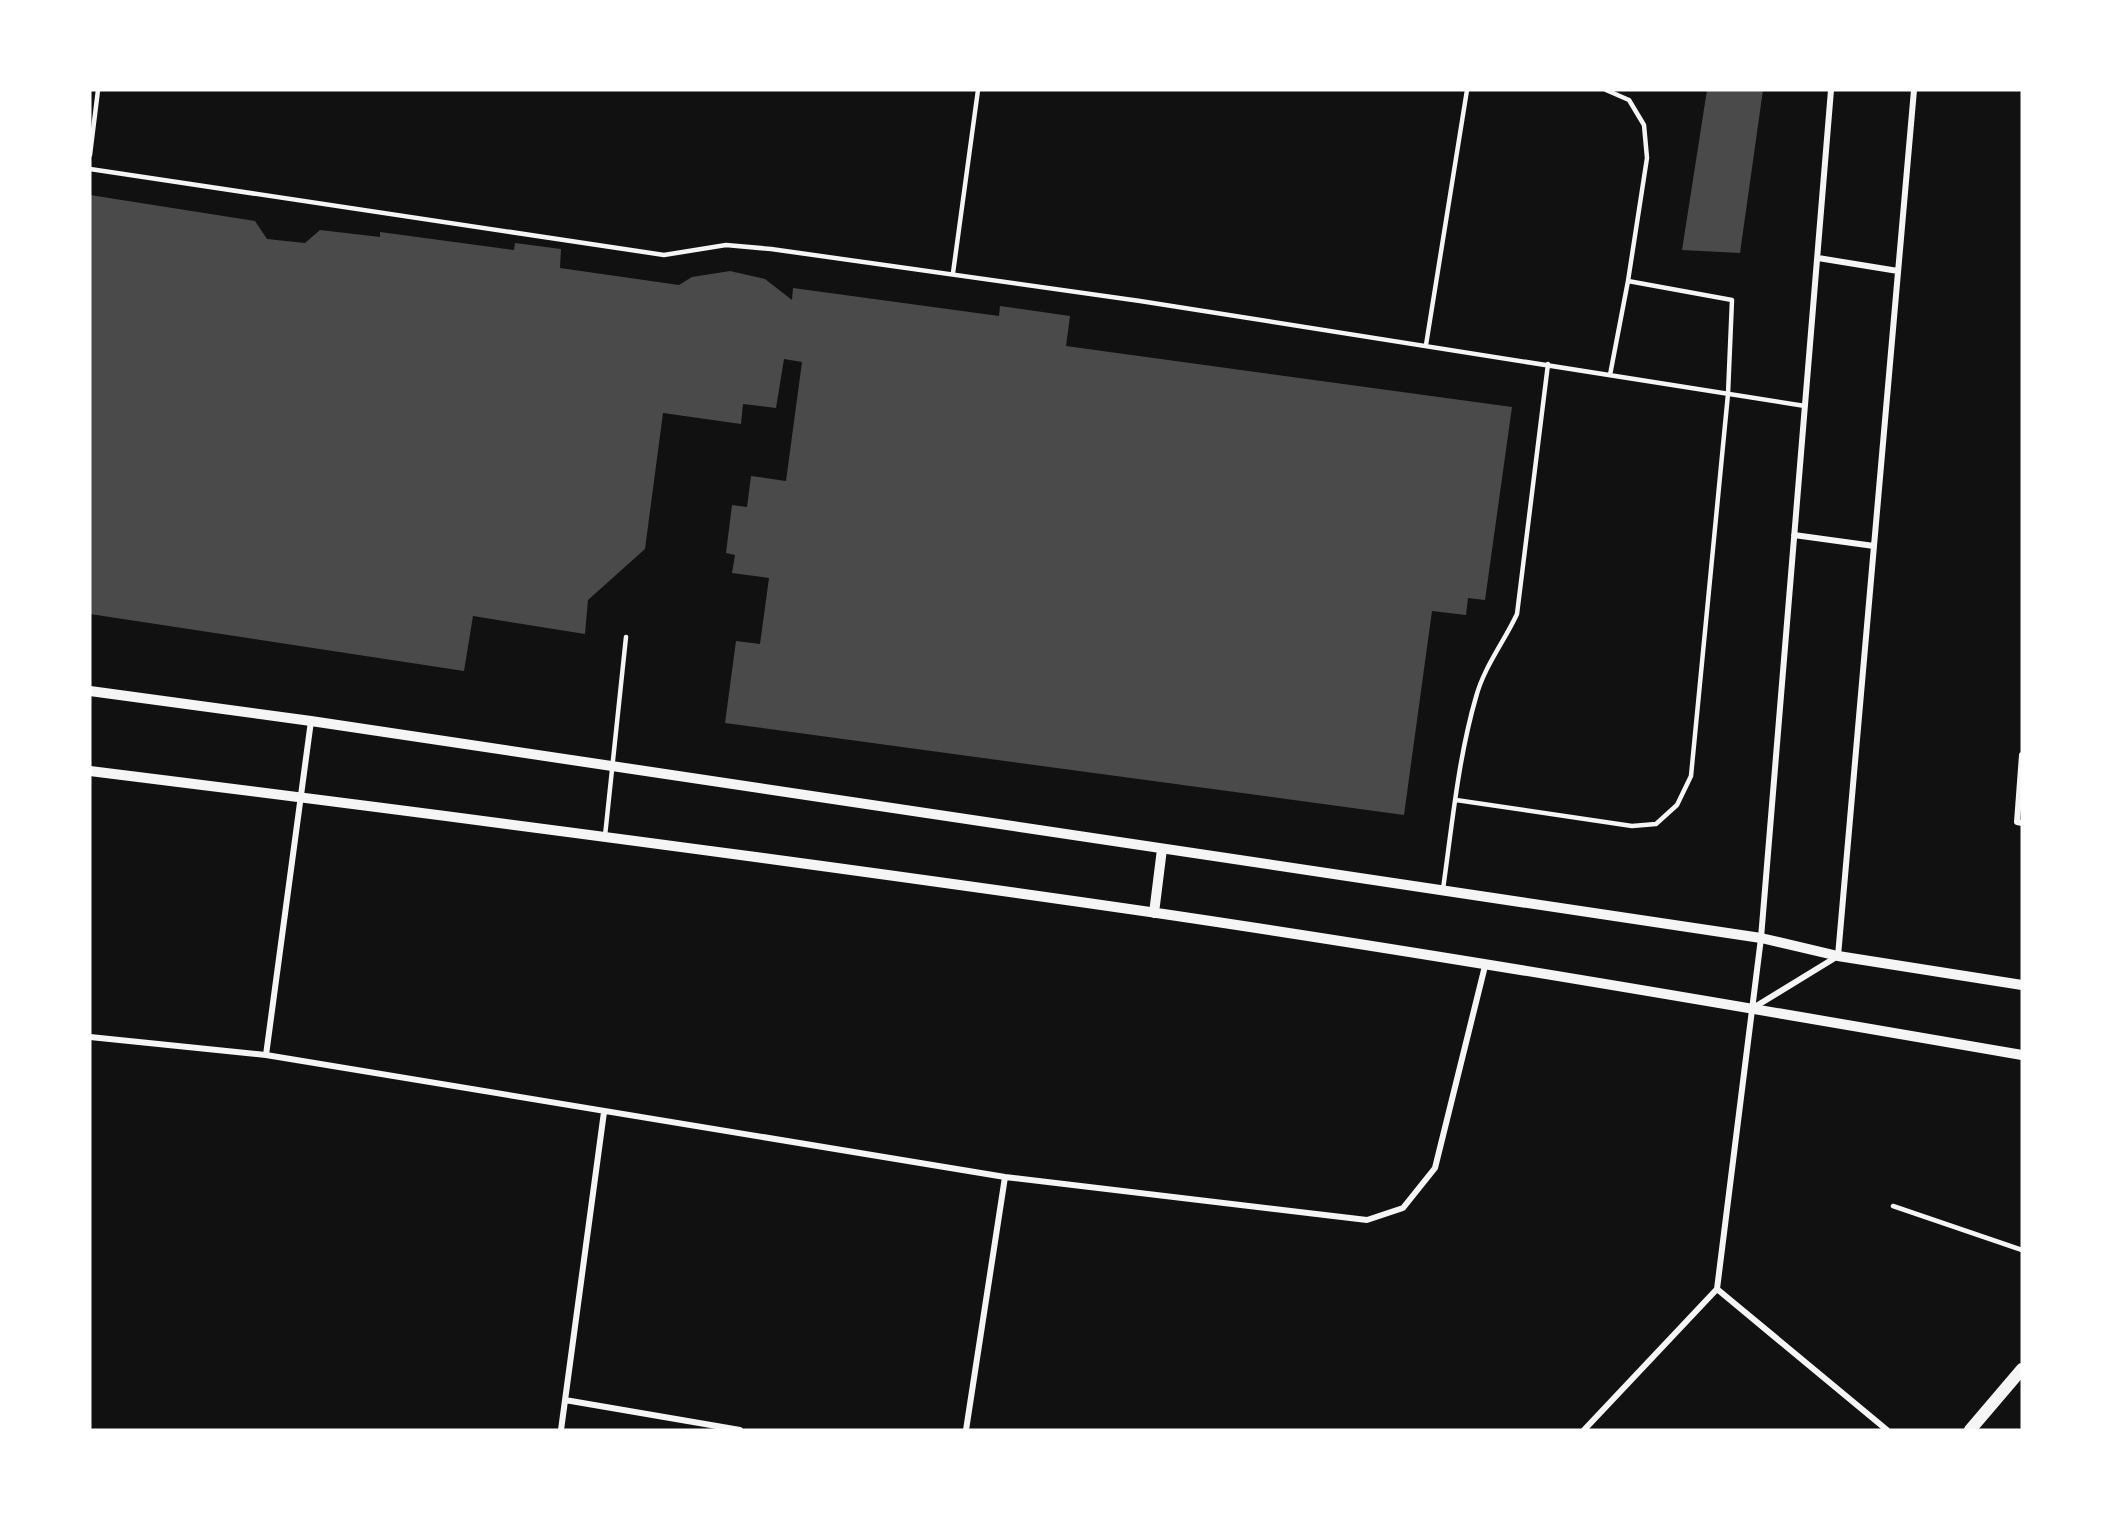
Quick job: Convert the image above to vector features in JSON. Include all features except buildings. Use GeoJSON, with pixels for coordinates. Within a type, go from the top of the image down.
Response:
{"type":"FeatureCollection","features":[{"type":"Feature","properties":{"kind":"main road"},"geometry":{"type":"LineString","coordinates":[[1970,1430],[2022,1369]]}},
{"type":"Feature","properties":{"kind":"street"},"geometry":{"type":"LineString","coordinates":[[1584,1430],[1717,1289],[1761,938],[1831,90]]}},
{"type":"Feature","properties":{"kind":"street"},"geometry":{"type":"LineString","coordinates":[[1838,956],[1914,90]]}},
{"type":"Feature","properties":{"kind":"street"},"geometry":{"type":"LineString","coordinates":[[1818,258],[1898,271]]}},
{"type":"Feature","properties":{"kind":"street"},"geometry":{"type":"LineString","coordinates":[[1794,535],[1874,546]]}},
{"type":"Feature","properties":{"kind":"street"},"geometry":{"type":"LineString","coordinates":[[90,691],[311,721],[1761,938],[1838,956],[2022,985]]}},
{"type":"Feature","properties":{"kind":"street"},"geometry":{"type":"LineString","coordinates":[[266,1055],[303,797],[311,721]]}},
{"type":"Feature","properties":{"kind":"street"},"geometry":{"type":"LineString","coordinates":[[2019,822],[2022,755]]}},
{"type":"Feature","properties":{"kind":"street"},"geometry":{"type":"LineString","coordinates":[[90,771],[605,836],[1154,913],[1752,1008],[2022,1055]]}},
{"type":"Feature","properties":{"kind":"street"},"geometry":{"type":"LineString","coordinates":[[1154,913],[1162,849]]}},
{"type":"Feature","properties":{"kind":"street"},"geometry":{"type":"LineString","coordinates":[[1752,1008],[1838,956]]}},
{"type":"Feature","properties":{"kind":"street"},"geometry":{"type":"LineString","coordinates":[[90,1037],[266,1055],[1005,1177],[1367,1220],[1403,1208],[1435,1168],[1485,966]]}},
{"type":"Feature","properties":{"kind":"street"},"geometry":{"type":"LineString","coordinates":[[561,1430],[604,1112]]}},
{"type":"Feature","properties":{"kind":"street"},"geometry":{"type":"LineString","coordinates":[[966,1430],[1005,1177]]}},
{"type":"Feature","properties":{"kind":"street"},"geometry":{"type":"LineString","coordinates":[[1717,1289],[1887,1430]]}},
{"type":"Feature","properties":{"kind":"street"},"geometry":{"type":"LineString","coordinates":[[565,1400],[740,1430]]}},
{"type":"Feature","properties":{"kind":"lane"},"geometry":{"type":"LineString","coordinates":[[90,155],[98,90]]}},
{"type":"Feature","properties":{"kind":"lane"},"geometry":{"type":"LineString","coordinates":[[953,273],[978,90]]}},
{"type":"Feature","properties":{"kind":"lane"},"geometry":{"type":"LineString","coordinates":[[1426,345],[1467,90]]}},
{"type":"Feature","properties":{"kind":"lane"},"geometry":{"type":"LineString","coordinates":[[1606,90],[1629,100],[1644,125],[1647,158],[1628,281],[1610,375]]}},
{"type":"Feature","properties":{"kind":"lane"},"geometry":{"type":"LineString","coordinates":[[90,169],[664,255],[726,245],[953,273],[1548,364],[1805,406]]}},
{"type":"Feature","properties":{"kind":"lane"},"geometry":{"type":"LineString","coordinates":[[1456,800],[1632,826],[1656,824],[1677,805],[1691,776],[1728,394],[1732,300],[1628,281]]}},
{"type":"Feature","properties":{"kind":"lane"},"geometry":{"type":"LineString","coordinates":[[1443,891],[1456,800],[1476,696],[1489,663],[1517,614],[1548,364]]}},
{"type":"Feature","properties":{"kind":"lane"},"geometry":{"type":"LineString","coordinates":[[605,836],[626,637]]}},
{"type":"Feature","properties":{"kind":"lane"},"geometry":{"type":"LineString","coordinates":[[1893,1206],[2022,1250]]}}]}
